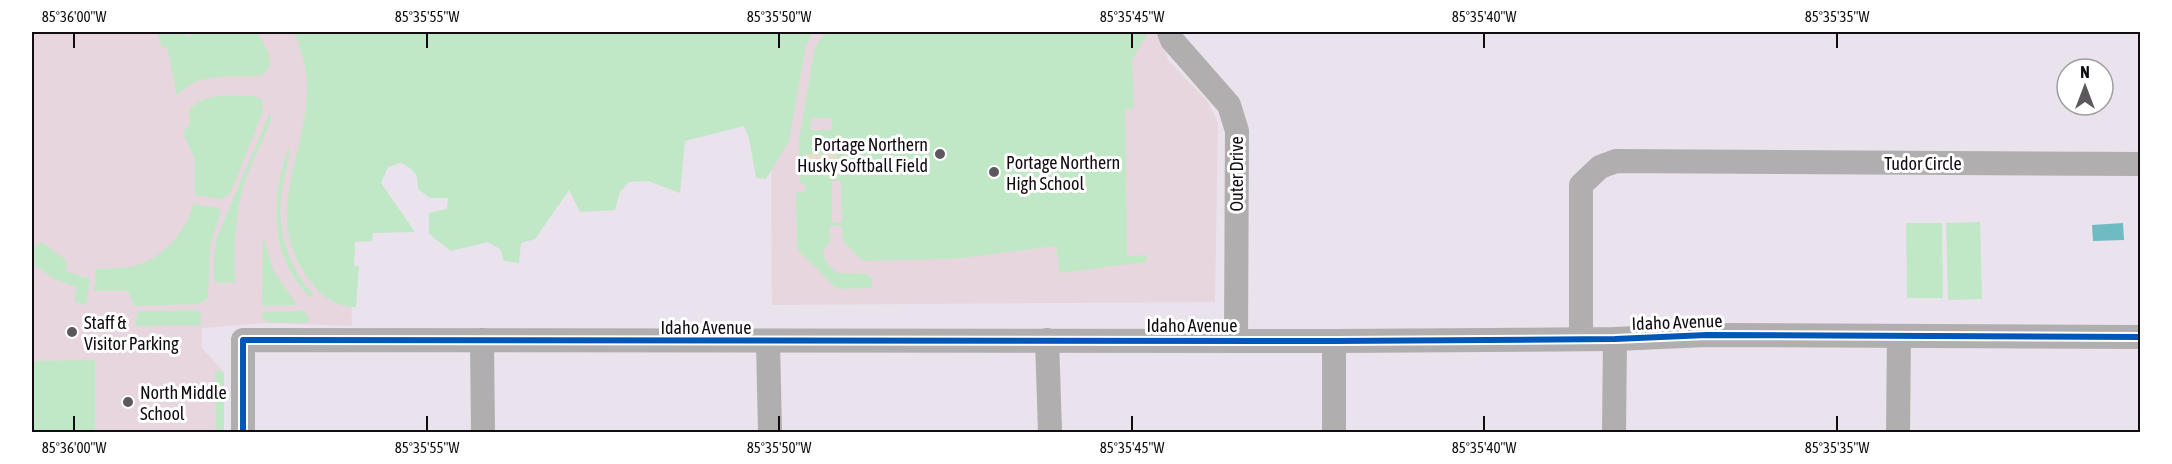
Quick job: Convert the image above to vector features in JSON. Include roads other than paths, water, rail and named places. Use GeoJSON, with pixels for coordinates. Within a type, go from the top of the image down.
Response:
{"type":"FeatureCollection","features":[{"type":"Feature","properties":{"kind":"street","name":"Outer Drive"},"geometry":{"type":"LineString","coordinates":[[1168,32],[1172,40],[1229,105],[1234,116],[1237,131],[1236,340]]}},
{"type":"Feature","properties":{"kind":"street","name":"Tudor Circle"},"geometry":{"type":"LineString","coordinates":[[1581,339],[1581,185],[1600,167],[1616,161],[2140,164]]}},
{"type":"Feature","properties":{"kind":"street","name":"Idaho Avenue"},"geometry":{"type":"LineString","coordinates":[[243,432],[243,340],[768,342],[1615,339],[1707,335],[2140,337]]}},
{"type":"Feature","properties":{"kind":"street"},"geometry":{"type":"LineString","coordinates":[[1898,432],[1899,336]]}},
{"type":"Feature","properties":{"kind":"street"},"geometry":{"type":"LineString","coordinates":[[1614,432],[1615,339]]}},
{"type":"Feature","properties":{"kind":"street"},"geometry":{"type":"LineString","coordinates":[[482,340],[483,432]]}},
{"type":"Feature","properties":{"kind":"street"},"geometry":{"type":"LineString","coordinates":[[1047,340],[1050,432]]}},
{"type":"Feature","properties":{"kind":"street"},"geometry":{"type":"LineString","coordinates":[[1334,341],[1334,432]]}},
{"type":"Feature","properties":{"kind":"street"},"geometry":{"type":"LineString","coordinates":[[768,342],[770,432]]}},
{"type":"Feature","properties":{"kind":"water"},"geometry":{"type":"Polygon","coordinates":[[[2123,223],[2124,240],[2093,241],[2092,225],[2123,223]]]}},
{"type":"Feature","properties":{"kind":"place","name":"Portage Northern Husky Softball Field"},"geometry":{"type":"Point","coordinates":[940,154]}},
{"type":"Feature","properties":{"kind":"place","name":"Portage Northern High School"},"geometry":{"type":"Point","coordinates":[994,172]}},
{"type":"Feature","properties":{"kind":"place","name":"Staff & Visitor Parking"},"geometry":{"type":"Point","coordinates":[72,332]}},
{"type":"Feature","properties":{"kind":"place","name":"North Middle School"},"geometry":{"type":"Point","coordinates":[128,402]}}]}
